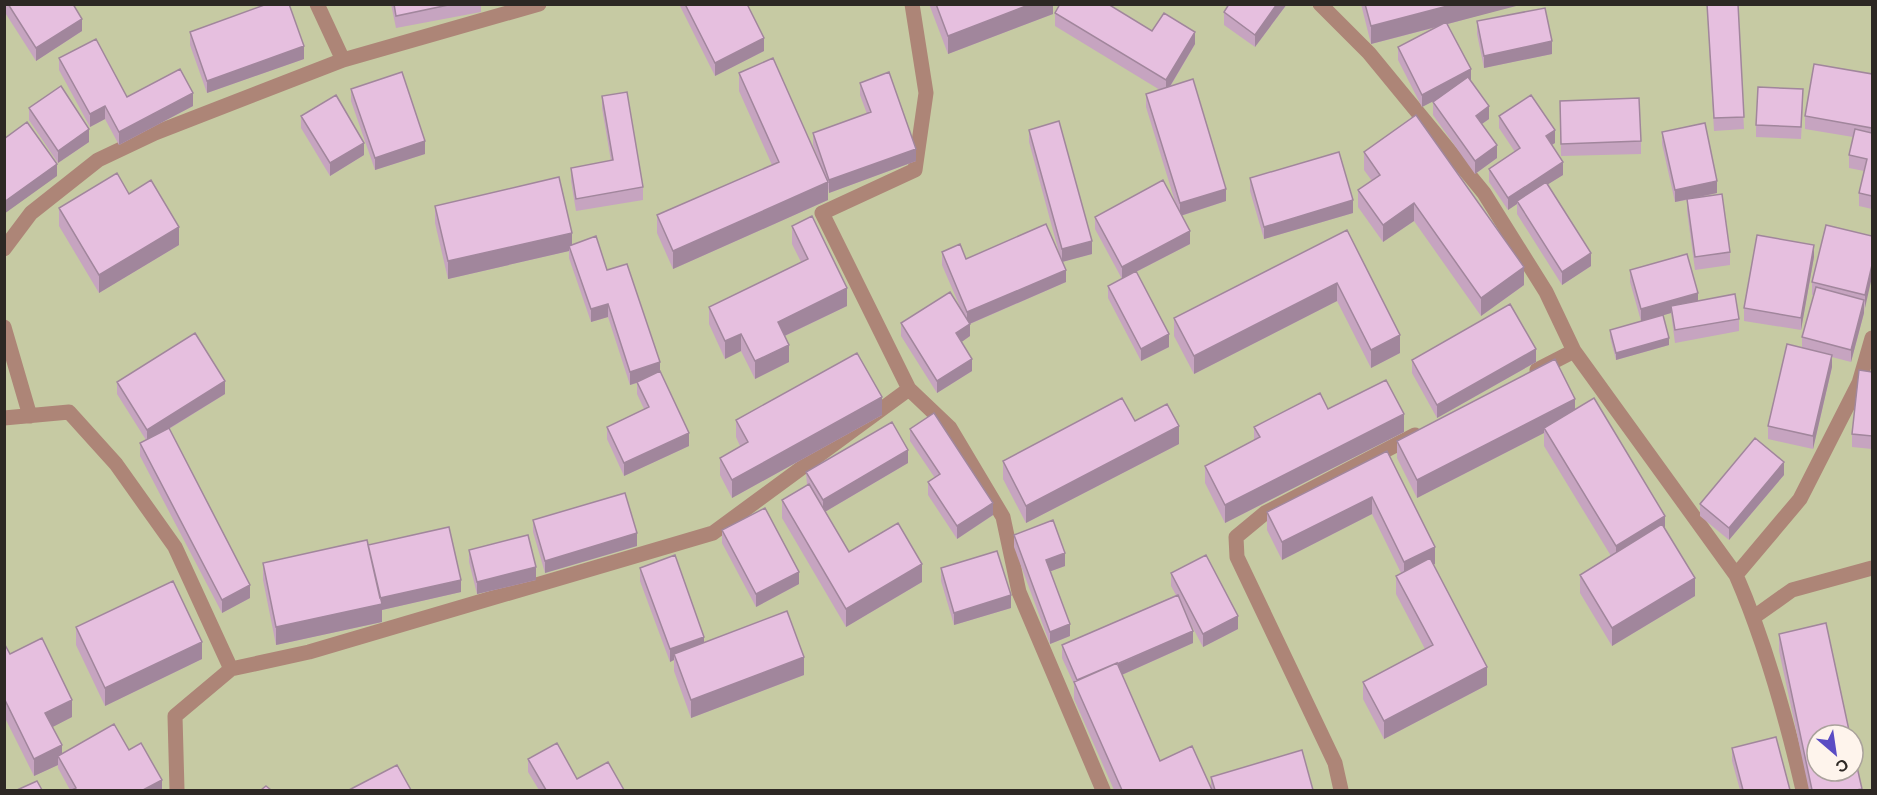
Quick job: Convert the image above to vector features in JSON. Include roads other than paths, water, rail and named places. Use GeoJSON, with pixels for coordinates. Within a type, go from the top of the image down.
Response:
{"type":"FeatureCollection","features":[{"type":"Feature","properties":{"kind":"street"},"geometry":{"type":"LineString","coordinates":[[316,4],[343,60]]}},
{"type":"Feature","properties":{"kind":"street"},"geometry":{"type":"LineString","coordinates":[[4,249],[31,213],[98,160],[155,133],[343,60],[539,4]]}},
{"type":"Feature","properties":{"kind":"street"},"geometry":{"type":"LineString","coordinates":[[912,4],[926,93],[915,170],[822,213],[909,389],[950,428],[1003,517],[1019,592],[1103,790]]}},
{"type":"Feature","properties":{"kind":"street"},"geometry":{"type":"LineString","coordinates":[[1320,4],[1369,53],[1484,193],[1546,292],[1574,351],[1736,575],[1754,616],[1785,716],[1803,790]]}},
{"type":"Feature","properties":{"kind":"street"},"geometry":{"type":"LineString","coordinates":[[4,327],[30,416]]}},
{"type":"Feature","properties":{"kind":"street"},"geometry":{"type":"LineString","coordinates":[[1736,575],[1800,499],[1858,383],[1872,338]]}},
{"type":"Feature","properties":{"kind":"street"},"geometry":{"type":"LineString","coordinates":[[1523,378],[1574,351]]}},
{"type":"Feature","properties":{"kind":"street"},"geometry":{"type":"LineString","coordinates":[[177,790],[175,716],[231,669],[309,652],[713,533],[909,389]]}},
{"type":"Feature","properties":{"kind":"street"},"geometry":{"type":"LineString","coordinates":[[4,418],[69,412],[116,464],[175,547],[231,669]]}},
{"type":"Feature","properties":{"kind":"street"},"geometry":{"type":"LineString","coordinates":[[1341,790],[1335,763],[1237,557],[1236,537],[1265,513],[1430,427]]}},
{"type":"Feature","properties":{"kind":"street"},"geometry":{"type":"LineString","coordinates":[[1754,616],[1792,590],[1872,568]]}}]}
